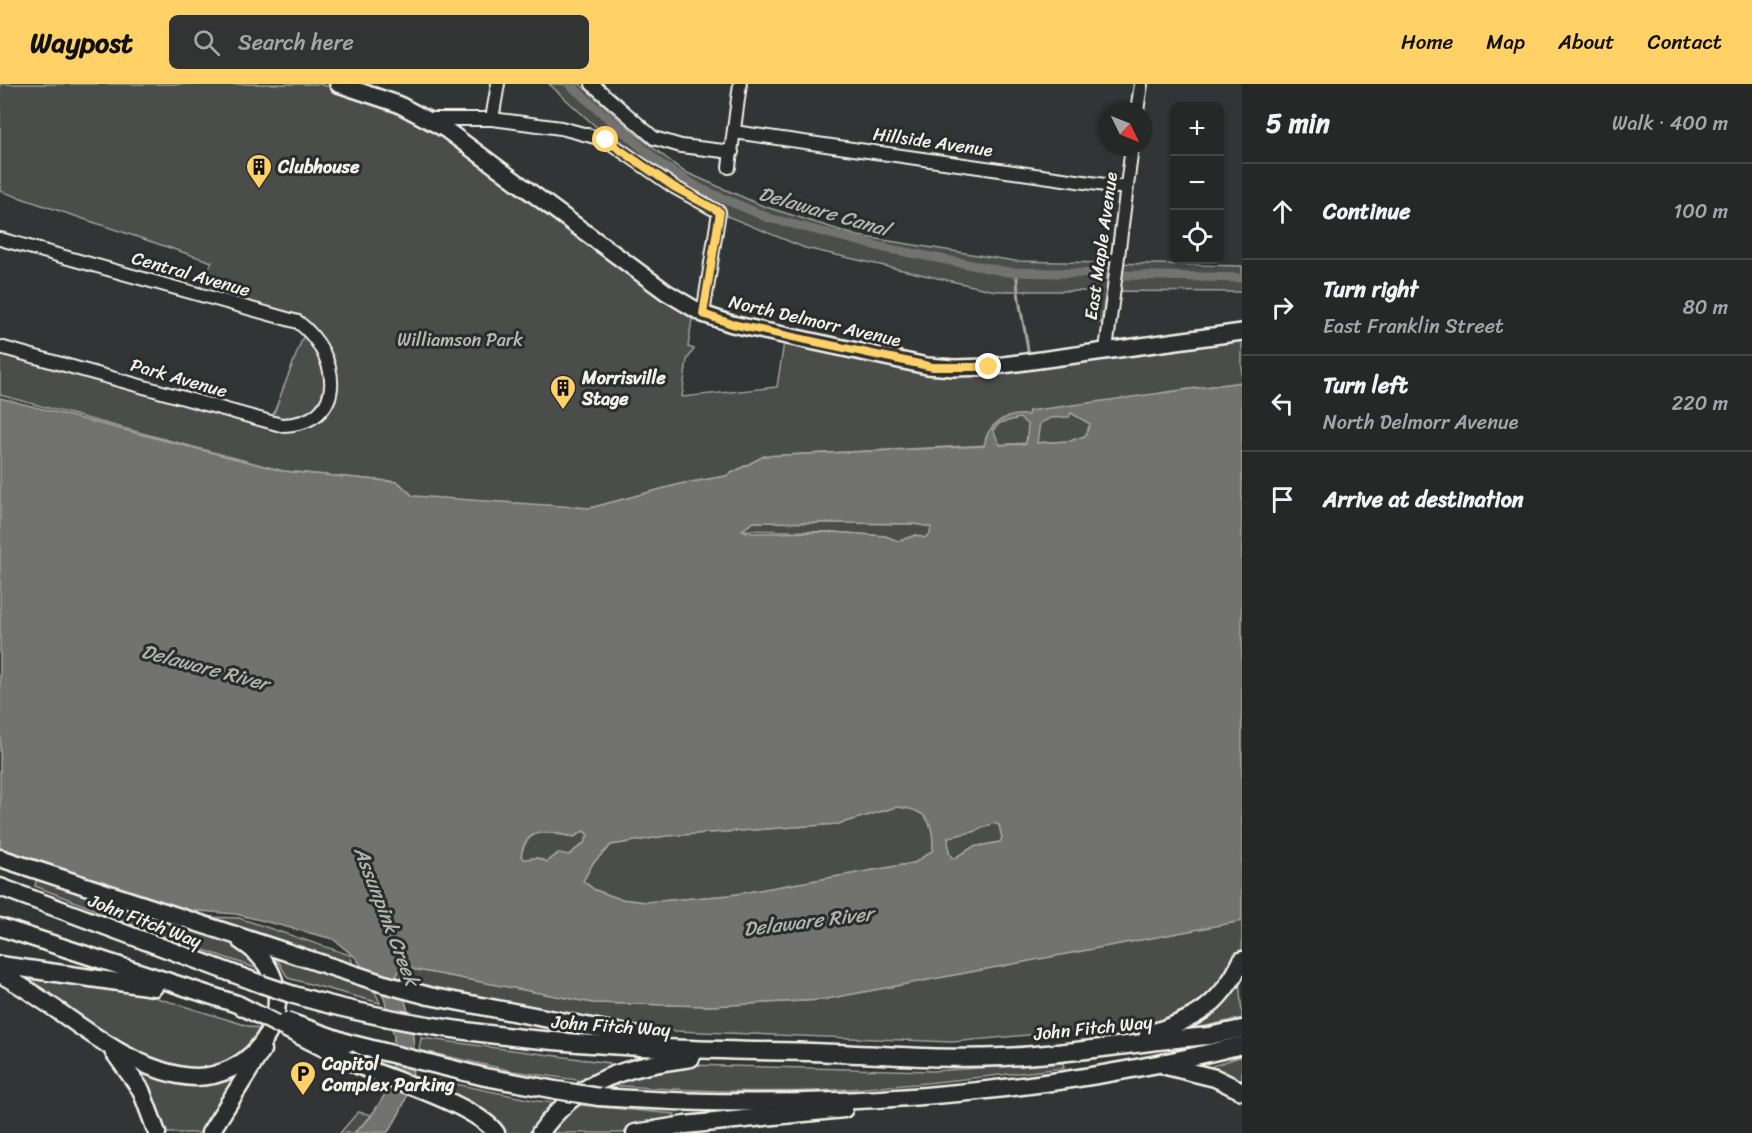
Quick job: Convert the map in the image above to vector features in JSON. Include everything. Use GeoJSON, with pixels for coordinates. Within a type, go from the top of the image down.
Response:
{"type":"FeatureCollection","features":[{"type":"Feature","properties":{"kind":"highway"},"geometry":{"type":"LineString","coordinates":[[0,858],[429,996],[710,1051]]}},
{"type":"Feature","properties":{"kind":"highway","name":"John Fitch Way"},"geometry":{"type":"LineString","coordinates":[[0,887],[294,995],[352,1011],[449,1030],[581,1045],[710,1051],[1004,1057],[1209,1036],[1242,1029]]}},
{"type":"Feature","properties":{"kind":"highway"},"geometry":{"type":"LineString","coordinates":[[0,927],[233,1002],[375,1051],[451,1069],[599,1097],[706,1102],[831,1101],[927,1095],[1015,1086],[1160,1065],[1242,1045]]}},
{"type":"Feature","properties":{"kind":"highway"},"geometry":{"type":"LineString","coordinates":[[210,1133],[256,1061],[278,1011],[274,975],[256,950],[223,929]]}},
{"type":"Feature","properties":{"kind":"highway"},"geometry":{"type":"LineString","coordinates":[[1110,1045],[1185,1022],[1201,1013],[1215,1000],[1242,960]]}},
{"type":"Feature","properties":{"kind":"highway"},"geometry":{"type":"LineString","coordinates":[[0,965],[113,979],[233,1002],[360,1066],[470,1113],[488,1124],[496,1133]]}},
{"type":"Feature","properties":{"kind":"highway"},"geometry":{"type":"LineString","coordinates":[[0,974],[50,1004],[106,1043],[167,1073],[199,1077],[232,1066],[268,1036]]}},
{"type":"Feature","properties":{"kind":"highway"},"geometry":{"type":"LineString","coordinates":[[106,1043],[141,1089],[157,1133]]}},
{"type":"Feature","properties":{"kind":"highway"},"geometry":{"type":"LineString","coordinates":[[540,1133],[568,1099],[590,1085],[621,1072],[654,1062],[776,1052]]}},
{"type":"Feature","properties":{"kind":"highway"},"geometry":{"type":"LineString","coordinates":[[1160,1065],[1215,1078],[1242,1091]]}},
{"type":"Feature","properties":{"kind":"highway"},"geometry":{"type":"LineString","coordinates":[[635,1133],[685,1125],[831,1112],[927,1095]]}},
{"type":"Feature","properties":{"kind":"main road","name":"North Delmorr Avenue"},"geometry":{"type":"LineString","coordinates":[[338,84],[398,104],[428,119],[490,161],[666,292],[703,314],[732,324],[933,367],[983,367],[1242,332]]}},
{"type":"Feature","properties":{"kind":"street"},"geometry":{"type":"LineString","coordinates":[[492,119],[498,84]]}},
{"type":"Feature","properties":{"kind":"street"},"geometry":{"type":"LineString","coordinates":[[592,84],[654,138],[681,146],[732,152]]}},
{"type":"Feature","properties":{"kind":"street"},"geometry":{"type":"LineString","coordinates":[[729,166],[740,84]]}},
{"type":"Feature","properties":{"kind":"street"},"geometry":{"type":"LineString","coordinates":[[1138,102],[1141,84]]}},
{"type":"Feature","properties":{"kind":"street"},"geometry":{"type":"LineString","coordinates":[[428,119],[492,119],[561,128],[606,140],[674,187],[720,212],[703,314]]}},
{"type":"Feature","properties":{"kind":"street","name":"Hillside Avenue"},"geometry":{"type":"LineString","coordinates":[[734,132],[1126,188]]}},
{"type":"Feature","properties":{"kind":"street","name":"East Maple Avenue"},"geometry":{"type":"LineString","coordinates":[[1106,350],[1131,156]]}},
{"type":"Feature","properties":{"kind":"street","name":"Central Avenue"},"geometry":{"type":"LineString","coordinates":[[0,239],[297,322],[321,346],[330,367],[332,388]]}},
{"type":"Feature","properties":{"kind":"street","name":"Park Avenue"},"geometry":{"type":"LineString","coordinates":[[0,347],[281,425],[292,425],[310,419],[324,406],[332,388]]}},
{"type":"Feature","properties":{"kind":"green space","name":"Williamson Park"},"geometry":{"type":"Polygon","coordinates":[[[0,84],[319,84],[398,104],[692,319],[688,347],[694,349],[687,360],[682,397],[777,387],[785,336],[922,365],[1022,362],[1242,332],[1242,382],[1160,393],[1135,412],[1104,429],[1070,441],[764,456],[726,476],[680,484],[590,508],[445,500],[413,496],[398,482],[283,471],[0,395],[0,348],[270,423],[306,329],[197,294],[212,262],[0,191],[0,84]]]}},
{"type":"Feature","properties":{"kind":"green space"},"geometry":{"type":"Polygon","coordinates":[[[549,84],[580,84],[633,132],[683,171],[763,206],[858,236],[1015,261],[1242,266],[1242,292],[1106,291],[1101,323],[1097,323],[1092,291],[995,291],[805,248],[705,207],[637,164],[549,84]]]}},
{"type":"Feature","properties":{"kind":"green space"},"geometry":{"type":"Polygon","coordinates":[[[754,522],[914,524],[932,527],[930,534],[924,538],[916,535],[898,541],[885,536],[833,532],[742,530],[754,522]]]}},
{"type":"Feature","properties":{"kind":"green space"},"geometry":{"type":"Polygon","coordinates":[[[897,807],[922,814],[930,825],[933,850],[914,863],[731,895],[646,902],[620,899],[595,890],[583,881],[593,863],[611,845],[666,836],[838,824],[897,807]]]}},
{"type":"Feature","properties":{"kind":"green space"},"geometry":{"type":"Polygon","coordinates":[[[994,823],[999,825],[1002,839],[1000,842],[973,847],[953,859],[949,853],[948,837],[973,832],[994,823]]]}},
{"type":"Feature","properties":{"kind":"green space"},"geometry":{"type":"Polygon","coordinates":[[[584,831],[588,835],[584,843],[568,855],[558,853],[547,862],[537,858],[524,859],[521,856],[528,839],[534,835],[548,833],[574,837],[584,831]]]}},
{"type":"Feature","properties":{"kind":"green space"},"geometry":{"type":"Polygon","coordinates":[[[37,877],[248,948],[267,972],[152,932],[35,886],[37,877]]]}},
{"type":"Feature","properties":{"kind":"green space"},"geometry":{"type":"Polygon","coordinates":[[[203,917],[239,918],[350,955],[354,968],[203,917]]]}},
{"type":"Feature","properties":{"kind":"green space"},"geometry":{"type":"Polygon","coordinates":[[[1242,921],[1242,953],[1235,958],[1200,1011],[1167,1022],[952,1042],[675,1031],[600,1022],[458,994],[410,983],[396,976],[401,967],[593,1003],[710,1006],[821,1000],[1242,921]]]}},
{"type":"Feature","properties":{"kind":"green space"},"geometry":{"type":"Polygon","coordinates":[[[273,952],[372,985],[380,1003],[288,978],[273,952]]]}},
{"type":"Feature","properties":{"kind":"green space"},"geometry":{"type":"Polygon","coordinates":[[[1240,972],[1242,1018],[1179,1032],[1240,972]]]}},
{"type":"Feature","properties":{"kind":"green space"},"geometry":{"type":"Polygon","coordinates":[[[18,976],[106,990],[141,993],[265,1031],[237,1059],[214,1068],[192,1069],[167,1063],[140,1052],[86,1021],[18,976]]]}},
{"type":"Feature","properties":{"kind":"green space"},"geometry":{"type":"Polygon","coordinates":[[[421,1038],[610,1063],[608,1071],[584,1081],[513,1071],[419,1050],[421,1038]]]}},
{"type":"Feature","properties":{"kind":"green space"},"geometry":{"type":"Polygon","coordinates":[[[1242,1056],[1242,1085],[1206,1068],[1242,1056]]]}},
{"type":"Feature","properties":{"kind":"green space"},"geometry":{"type":"Polygon","coordinates":[[[1063,1063],[1064,1068],[844,1090],[787,1092],[685,1090],[607,1085],[644,1071],[689,1065],[932,1071],[1063,1063]]]}},
{"type":"Feature","properties":{"kind":"green space"},"geometry":{"type":"Polygon","coordinates":[[[248,1065],[208,1133],[165,1133],[141,1069],[184,1083],[248,1065]]]}},
{"type":"Feature","properties":{"kind":"green space"},"geometry":{"type":"Polygon","coordinates":[[[436,1080],[537,1101],[675,1114],[673,1119],[622,1133],[507,1133],[492,1116],[475,1104],[434,1088],[436,1080]]]}},
{"type":"Feature","properties":{"kind":"green space"},"geometry":{"type":"Polygon","coordinates":[[[358,1112],[372,1115],[354,1133],[340,1133],[358,1112]]]}},
{"type":"Feature","properties":{"kind":"water"},"geometry":{"type":"Polygon","coordinates":[[[1242,382],[1242,921],[821,1000],[710,1006],[593,1003],[402,967],[396,976],[410,1016],[414,1056],[408,1094],[388,1132],[354,1133],[369,1119],[384,1096],[392,1067],[394,1036],[384,998],[356,958],[333,939],[236,914],[174,909],[0,848],[0,398],[283,471],[398,482],[413,496],[590,508],[680,484],[726,476],[764,456],[984,446],[989,431],[999,421],[1012,416],[1028,415],[1029,411],[1242,382]],[[1071,413],[1069,417],[1051,418],[1040,423],[1037,443],[1070,441],[1085,436],[1090,424],[1071,413]],[[1020,418],[1000,423],[993,430],[1000,445],[1026,444],[1028,425],[1020,418]],[[754,522],[742,530],[751,533],[833,532],[885,536],[898,541],[916,535],[924,538],[930,534],[931,527],[914,524],[754,522]],[[897,807],[838,824],[666,836],[611,845],[593,863],[583,881],[595,890],[620,899],[646,902],[731,895],[914,863],[933,850],[932,832],[927,819],[915,811],[897,807]],[[994,823],[973,832],[948,837],[949,853],[953,859],[973,847],[1000,842],[1002,838],[999,825],[994,823]],[[584,831],[574,837],[548,832],[528,839],[521,856],[524,859],[537,858],[547,862],[559,853],[569,855],[584,843],[588,835],[584,831]]]}},
{"type":"Feature","properties":{"kind":"waterway","name":"Delaware Canal"},"geometry":{"type":"LineString","coordinates":[[569,84],[662,165],[701,189],[769,218],[885,248],[1008,272],[1108,274]]}},
{"type":"Feature","properties":{"kind":"waterway"},"geometry":{"type":"LineString","coordinates":[[1017,272],[1028,351]]}},
{"type":"Feature","properties":{"kind":"waterway","name":"Delaware Canal"},"geometry":{"type":"LineString","coordinates":[[1123,275],[1242,278]]}},
{"type":"Feature","properties":{"kind":"place","name":"Clubhouse"},"geometry":{"type":"Point","coordinates":[259,190]}},
{"type":"Feature","properties":{"kind":"place","name":"Morrisville Stage"},"geometry":{"type":"Point","coordinates":[563,411]}},
{"type":"Feature","properties":{"kind":"place","name":"Capitol Complex Parking"},"geometry":{"type":"Point","coordinates":[303,1097]}},
{"type":"Feature","properties":{"kind":"route"},"geometry":{"type":"LineString","coordinates":[[606,140],[674,187],[720,212],[703,314],[732,324],[933,367],[954,369],[989,367]]}},
{"type":"Feature","properties":{"kind":"water label","name":"Delaware River"},"geometry":{"type":"Point","coordinates":[205,667]}},
{"type":"Feature","properties":{"kind":"water label","name":"Assunpink Creek"},"geometry":{"type":"Point","coordinates":[387,916]}},
{"type":"Feature","properties":{"kind":"water label","name":"Delaware River"},"geometry":{"type":"Point","coordinates":[808,921]}}]}
